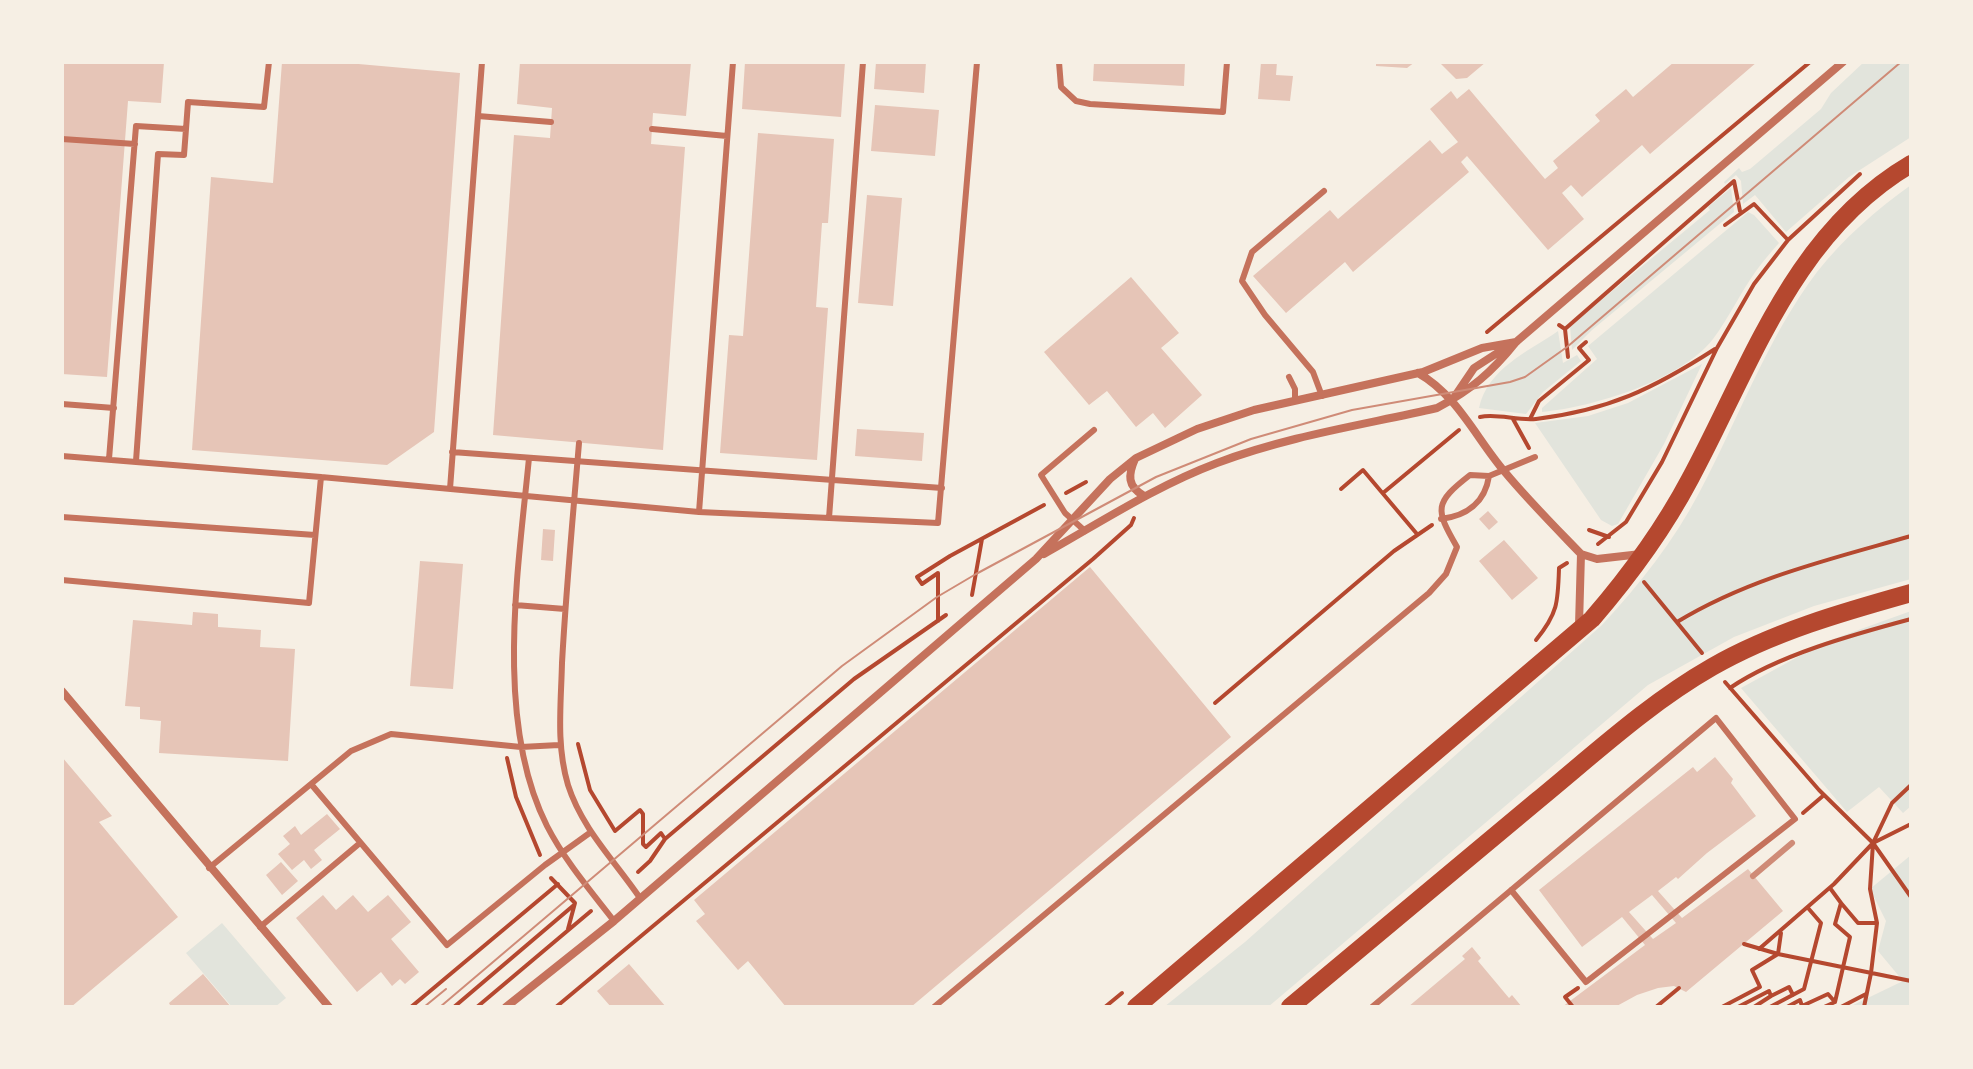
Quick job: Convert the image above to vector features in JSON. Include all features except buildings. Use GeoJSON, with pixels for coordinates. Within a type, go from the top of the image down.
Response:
{"type":"FeatureCollection","features":[{"type":"Feature","properties":{"kind":"main road"},"geometry":{"type":"LineString","coordinates":[[1136,1007],[1578,633],[1639,561],[1664,525],[1794,277],[1840,222],[1886,180],[1911,164]]}},
{"type":"Feature","properties":{"kind":"main road"},"geometry":{"type":"LineString","coordinates":[[1290,1007],[1652,707],[1713,666],[1763,641],[1911,593]]}},
{"type":"Feature","properties":{"kind":"street"},"geometry":{"type":"LineString","coordinates":[[1036,559],[1144,496],[1216,463],[1305,435],[1437,408],[1452,400],[1490,374],[1516,342],[1843,62]]}},
{"type":"Feature","properties":{"kind":"street"},"geometry":{"type":"LineString","coordinates":[[506,1007],[614,921],[1036,559],[1110,479],[1136,458],[1197,429],[1254,410],[1417,372],[1447,364],[1482,348],[1516,342]]}},
{"type":"Feature","properties":{"kind":"street"},"geometry":{"type":"LineString","coordinates":[[1452,400],[1474,368],[1516,342]]}},
{"type":"Feature","properties":{"kind":"street"},"geometry":{"type":"LineString","coordinates":[[1417,372],[1436,384],[1452,400],[1504,471],[1581,554],[1597,559],[1639,561]]}},
{"type":"Feature","properties":{"kind":"street"},"geometry":{"type":"LineString","coordinates":[[1136,458],[1130,480],[1134,489],[1144,496]]}},
{"type":"Feature","properties":{"kind":"street"},"geometry":{"type":"LineString","coordinates":[[1578,633],[1581,554]]}},
{"type":"Feature","properties":{"kind":"street"},"geometry":{"type":"LineString","coordinates":[[62,691],[329,1007]]}},
{"type":"Feature","properties":{"kind":"lane"},"geometry":{"type":"LineString","coordinates":[[136,461],[158,154],[184,155],[188,102],[264,107],[269,62]]}},
{"type":"Feature","properties":{"kind":"lane"},"geometry":{"type":"LineString","coordinates":[[450,489],[482,62]]}},
{"type":"Feature","properties":{"kind":"lane"},"geometry":{"type":"LineString","coordinates":[[699,512],[733,62]]}},
{"type":"Feature","properties":{"kind":"lane"},"geometry":{"type":"LineString","coordinates":[[829,518],[863,62]]}},
{"type":"Feature","properties":{"kind":"lane"},"geometry":{"type":"LineString","coordinates":[[62,456],[699,512],[938,523],[977,62]]}},
{"type":"Feature","properties":{"kind":"lane"},"geometry":{"type":"LineString","coordinates":[[1059,62],[1061,87],[1076,101],[1223,112],[1227,62]]}},
{"type":"Feature","properties":{"kind":"lane"},"geometry":{"type":"LineString","coordinates":[[478,116],[551,122]]}},
{"type":"Feature","properties":{"kind":"lane"},"geometry":{"type":"LineString","coordinates":[[109,459],[136,126],[186,129]]}},
{"type":"Feature","properties":{"kind":"lane"},"geometry":{"type":"LineString","coordinates":[[652,129],[727,136]]}},
{"type":"Feature","properties":{"kind":"lane"},"geometry":{"type":"LineString","coordinates":[[62,139],[135,144]]}},
{"type":"Feature","properties":{"kind":"lane"},"geometry":{"type":"LineString","coordinates":[[1322,396],[1313,372],[1265,315],[1242,281],[1252,252],[1324,191]]}},
{"type":"Feature","properties":{"kind":"lane"},"geometry":{"type":"LineString","coordinates":[[1289,377],[1295,389],[1295,401]]}},
{"type":"Feature","properties":{"kind":"lane"},"geometry":{"type":"LineString","coordinates":[[62,404],[114,408]]}},
{"type":"Feature","properties":{"kind":"lane"},"geometry":{"type":"LineString","coordinates":[[1085,531],[1071,520],[1041,475],[1094,430]]}},
{"type":"Feature","properties":{"kind":"lane"},"geometry":{"type":"LineString","coordinates":[[579,443],[565,609],[559,745],[568,785],[591,832],[640,898]]}},
{"type":"Feature","properties":{"kind":"lane"},"geometry":{"type":"LineString","coordinates":[[452,452],[942,488]]}},
{"type":"Feature","properties":{"kind":"lane"},"geometry":{"type":"LineString","coordinates":[[934,1007],[1429,593],[1446,574],[1457,547],[1441,519],[1442,501],[1455,487],[1470,475],[1489,476],[1535,457]]}},
{"type":"Feature","properties":{"kind":"lane"},"geometry":{"type":"LineString","coordinates":[[529,458],[515,605],[521,747],[532,791],[561,852],[614,921]]}},
{"type":"Feature","properties":{"kind":"lane"},"geometry":{"type":"LineString","coordinates":[[1441,519],[1461,517],[1487,491],[1489,476]]}},
{"type":"Feature","properties":{"kind":"lane"},"geometry":{"type":"LineString","coordinates":[[62,580],[309,603],[321,477]]}},
{"type":"Feature","properties":{"kind":"lane"},"geometry":{"type":"LineString","coordinates":[[62,517],[315,535]]}},
{"type":"Feature","properties":{"kind":"lane"},"geometry":{"type":"LineString","coordinates":[[515,605],[565,609]]}},
{"type":"Feature","properties":{"kind":"lane"},"geometry":{"type":"LineString","coordinates":[[1372,1007],[1511,890],[1716,718],[1795,819],[1586,982],[1511,890]]}},
{"type":"Feature","properties":{"kind":"lane"},"geometry":{"type":"LineString","coordinates":[[209,868],[351,751],[391,734],[521,747],[559,745]]}},
{"type":"Feature","properties":{"kind":"lane"},"geometry":{"type":"LineString","coordinates":[[311,784],[447,945],[561,852],[591,832]]}},
{"type":"Feature","properties":{"kind":"lane"},"geometry":{"type":"LineString","coordinates":[[260,927],[360,843]]}},
{"type":"Feature","properties":{"kind":"path"},"geometry":{"type":"LineString","coordinates":[[1476,341],[1810,62]]}},
{"type":"Feature","properties":{"kind":"path"},"geometry":{"type":"LineString","coordinates":[[1571,323],[1734,181],[1740,211]]}},
{"type":"Feature","properties":{"kind":"path"},"geometry":{"type":"LineString","coordinates":[[1725,225],[1740,211],[1754,204],[1788,240]]}},
{"type":"Feature","properties":{"kind":"path"},"geometry":{"type":"LineString","coordinates":[[1565,329],[1568,357],[1586,342]]}},
{"type":"Feature","properties":{"kind":"path"},"geometry":{"type":"LineString","coordinates":[[1530,419],[1539,401],[1589,360],[1579,348]]}},
{"type":"Feature","properties":{"kind":"path"},"geometry":{"type":"LineString","coordinates":[[1383,493],[1468,423],[1483,415],[1530,419],[1562,416],[1600,407],[1652,388],[1717,348],[1662,462],[1626,522],[1609,537],[1589,530]]}},
{"type":"Feature","properties":{"kind":"path"},"geometry":{"type":"LineString","coordinates":[[1513,419],[1535,457]]}},
{"type":"Feature","properties":{"kind":"path"},"geometry":{"type":"LineString","coordinates":[[1341,489],[1363,470],[1417,534]]}},
{"type":"Feature","properties":{"kind":"path"},"geometry":{"type":"LineString","coordinates":[[938,621],[938,573],[922,584],[917,577],[1093,478]]}},
{"type":"Feature","properties":{"kind":"path"},"geometry":{"type":"LineString","coordinates":[[556,1007],[1093,559],[1131,525],[1144,496]]}},
{"type":"Feature","properties":{"kind":"path"},"geometry":{"type":"LineString","coordinates":[[1215,703],[1417,534],[1441,519]]}},
{"type":"Feature","properties":{"kind":"path"},"geometry":{"type":"LineString","coordinates":[[1677,622],[1754,584],[1911,536]]}},
{"type":"Feature","properties":{"kind":"path"},"geometry":{"type":"LineString","coordinates":[[961,604],[973,595],[982,539]]}},
{"type":"Feature","properties":{"kind":"path"},"geometry":{"type":"LineString","coordinates":[[1535,641],[1555,615],[1559,602],[1559,568],[1581,554]]}},
{"type":"Feature","properties":{"kind":"path"},"geometry":{"type":"LineString","coordinates":[[1639,561],[1677,622],[1730,688],[1824,795],[1873,843],[1911,897]]}},
{"type":"Feature","properties":{"kind":"path"},"geometry":{"type":"LineString","coordinates":[[628,880],[650,861],[665,839],[854,679],[950,612]]}},
{"type":"Feature","properties":{"kind":"path"},"geometry":{"type":"LineString","coordinates":[[1730,688],[1787,659],[1911,619]]}},
{"type":"Feature","properties":{"kind":"path"},"geometry":{"type":"LineString","coordinates":[[578,744],[590,790],[615,831],[640,810],[643,814],[643,844],[646,847],[661,833],[665,839]]}},
{"type":"Feature","properties":{"kind":"path"},"geometry":{"type":"LineString","coordinates":[[504,745],[516,797],[545,865],[553,882],[575,903]]}},
{"type":"Feature","properties":{"kind":"path"},"geometry":{"type":"LineString","coordinates":[[1759,949],[1830,888],[1873,843],[1892,803],[1911,785]]}},
{"type":"Feature","properties":{"kind":"path"},"geometry":{"type":"LineString","coordinates":[[1795,819],[1824,795]]}},
{"type":"Feature","properties":{"kind":"path"},"geometry":{"type":"LineString","coordinates":[[1873,843],[1911,824]]}},
{"type":"Feature","properties":{"kind":"path"},"geometry":{"type":"LineString","coordinates":[[1864,1007],[1877,923],[1870,889],[1873,843]]}},
{"type":"Feature","properties":{"kind":"path"},"geometry":{"type":"LineString","coordinates":[[411,1007],[558,884]]}},
{"type":"Feature","properties":{"kind":"path"},"geometry":{"type":"LineString","coordinates":[[1830,888],[1858,923],[1877,923]]}},
{"type":"Feature","properties":{"kind":"path"},"geometry":{"type":"LineString","coordinates":[[567,931],[575,903]]}},
{"type":"Feature","properties":{"kind":"path"},"geometry":{"type":"LineString","coordinates":[[454,1007],[575,903]]}},
{"type":"Feature","properties":{"kind":"path"},"geometry":{"type":"LineString","coordinates":[[477,1007],[600,903]]}},
{"type":"Feature","properties":{"kind":"path"},"geometry":{"type":"LineString","coordinates":[[1835,1002],[1850,937],[1835,924],[1841,903]]}},
{"type":"Feature","properties":{"kind":"path"},"geometry":{"type":"LineString","coordinates":[[1770,1007],[1804,989],[1821,923],[1808,908]]}},
{"type":"Feature","properties":{"kind":"path"},"geometry":{"type":"LineString","coordinates":[[1778,954],[1781,931]]}},
{"type":"Feature","properties":{"kind":"path"},"geometry":{"type":"LineString","coordinates":[[1744,944],[1778,954],[1911,981]]}},
{"type":"Feature","properties":{"kind":"path"},"geometry":{"type":"LineString","coordinates":[[1722,1007],[1760,987],[1752,970],[1778,954]]}},
{"type":"Feature","properties":{"kind":"path"},"geometry":{"type":"LineString","coordinates":[[1573,1007],[1565,997],[1586,982]]}},
{"type":"Feature","properties":{"kind":"path"},"geometry":{"type":"LineString","coordinates":[[1105,1007],[1129,987]]}},
{"type":"Feature","properties":{"kind":"path"},"geometry":{"type":"LineString","coordinates":[[1754,1007],[1789,987],[1793,995]]}},
{"type":"Feature","properties":{"kind":"path"},"geometry":{"type":"LineString","coordinates":[[1656,1007],[1679,988]]}},
{"type":"Feature","properties":{"kind":"path"},"geometry":{"type":"LineString","coordinates":[[1738,1007],[1769,991],[1771,996]]}},
{"type":"Feature","properties":{"kind":"path"},"geometry":{"type":"LineString","coordinates":[[1787,1007],[1800,1000],[1801,1006],[1828,994],[1835,1002]]}},
{"type":"Feature","properties":{"kind":"path"},"geometry":{"type":"LineString","coordinates":[[1841,1007],[1866,994]]}},
{"type":"Feature","properties":{"kind":"path"},"geometry":{"type":"LineString","coordinates":[[1824,1007],[1835,1002]]}},
{"type":"Feature","properties":{"kind":"shaded area"},"geometry":{"type":"Polygon","coordinates":[[[1864,62],[1911,62],[1911,137],[1849,177],[1786,232],[1755,195],[1743,204],[1741,181],[1736,175],[1724,182],[1739,168],[1742,172],[1750,169],[1821,109],[1831,93],[1864,62]]]}},
{"type":"Feature","properties":{"kind":"shaded area"},"geometry":{"type":"Polygon","coordinates":[[[1911,185],[1911,579],[1814,606],[1734,637],[1648,685],[1268,1007],[1164,1007],[1245,942],[1602,625],[1655,562],[1689,511],[1768,352],[1799,297],[1817,272],[1861,225],[1911,185]]]}},
{"type":"Feature","properties":{"kind":"shaded area"},"geometry":{"type":"Polygon","coordinates":[[[1731,188],[1734,212],[1572,350],[1570,326],[1710,210],[1708,207],[1731,188]]]}},
{"type":"Feature","properties":{"kind":"shaded area"},"geometry":{"type":"Polygon","coordinates":[[[1748,212],[1779,243],[1750,279],[1713,339],[1698,354],[1658,379],[1610,398],[1542,412],[1542,408],[1597,359],[1588,346],[1748,212]]]}},
{"type":"Feature","properties":{"kind":"shaded area"},"geometry":{"type":"Polygon","coordinates":[[[1558,331],[1563,363],[1577,355],[1581,361],[1543,392],[1526,414],[1479,408],[1491,382],[1500,372],[1558,331]]]}},
{"type":"Feature","properties":{"kind":"shaded area"},"geometry":{"type":"Polygon","coordinates":[[[1702,364],[1664,444],[1618,524],[1612,526],[1601,520],[1535,423],[1588,416],[1628,403],[1702,364]]]}},
{"type":"Feature","properties":{"kind":"shaded area"},"geometry":{"type":"Polygon","coordinates":[[[1911,611],[1911,806],[1903,813],[1879,787],[1847,812],[1741,688],[1825,642],[1911,611]]]}},
{"type":"Feature","properties":{"kind":"shaded area"},"geometry":{"type":"Polygon","coordinates":[[[1911,855],[1911,1007],[1849,1007],[1903,981],[1878,951],[1886,921],[1870,889],[1911,855]]]}},
{"type":"Feature","properties":{"kind":"shaded area"},"geometry":{"type":"Polygon","coordinates":[[[222,923],[286,998],[275,1007],[232,1007],[186,953],[222,923]]]}},
{"type":"Feature","properties":{"kind":"tram line"},"geometry":{"type":"LineString","coordinates":[[440,1007],[842,666],[937,597],[1156,477],[1251,439],[1352,410],[1525,377],[1567,347],[1901,62]]}},
{"type":"Feature","properties":{"kind":"tram line"},"geometry":{"type":"LineString","coordinates":[[424,1007],[446,989]]}},
{"type":"Feature","properties":{"kind":"railway"},"geometry":{"type":"LineString","coordinates":[[1753,876],[1792,843]]}}]}
